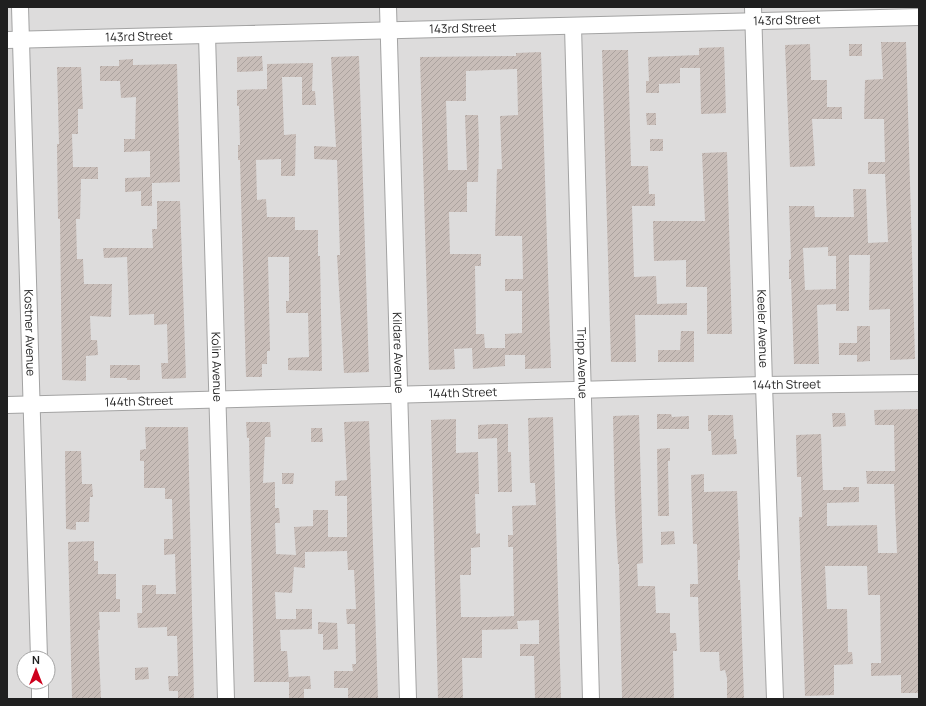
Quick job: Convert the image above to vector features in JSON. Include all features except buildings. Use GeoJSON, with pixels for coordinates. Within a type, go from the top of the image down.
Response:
{"type":"FeatureCollection","features":[{"type":"Feature","properties":{"kind":"street","name":"Kostner Avenue"},"geometry":{"type":"LineString","coordinates":[[20,7],[14,40],[32,404],[39,650]]}},
{"type":"Feature","properties":{"kind":"street","name":"Kildare Avenue"},"geometry":{"type":"LineString","coordinates":[[388,7],[408,699]]}},
{"type":"Feature","properties":{"kind":"street","name":"143rd Street"},"geometry":{"type":"LineString","coordinates":[[14,40],[572,26],[753,14],[919,17]]}},
{"type":"Feature","properties":{"kind":"street","name":"Keeler Avenue"},"geometry":{"type":"LineString","coordinates":[[753,14],[775,699]]}},
{"type":"Feature","properties":{"kind":"street","name":"Tripp Avenue"},"geometry":{"type":"LineString","coordinates":[[572,26],[591,699]]}},
{"type":"Feature","properties":{"kind":"street","name":"Kolin Avenue"},"geometry":{"type":"LineString","coordinates":[[207,35],[226,699]]}},
{"type":"Feature","properties":{"kind":"street","name":"144th Street"},"geometry":{"type":"LineString","coordinates":[[7,405],[399,396],[764,385],[919,383]]}},
{"type":"Feature","properties":{"kind":"shaded area"},"geometry":{"type":"Polygon","coordinates":[[[7,7],[919,7],[919,699],[7,699],[7,7]]]}}]}
